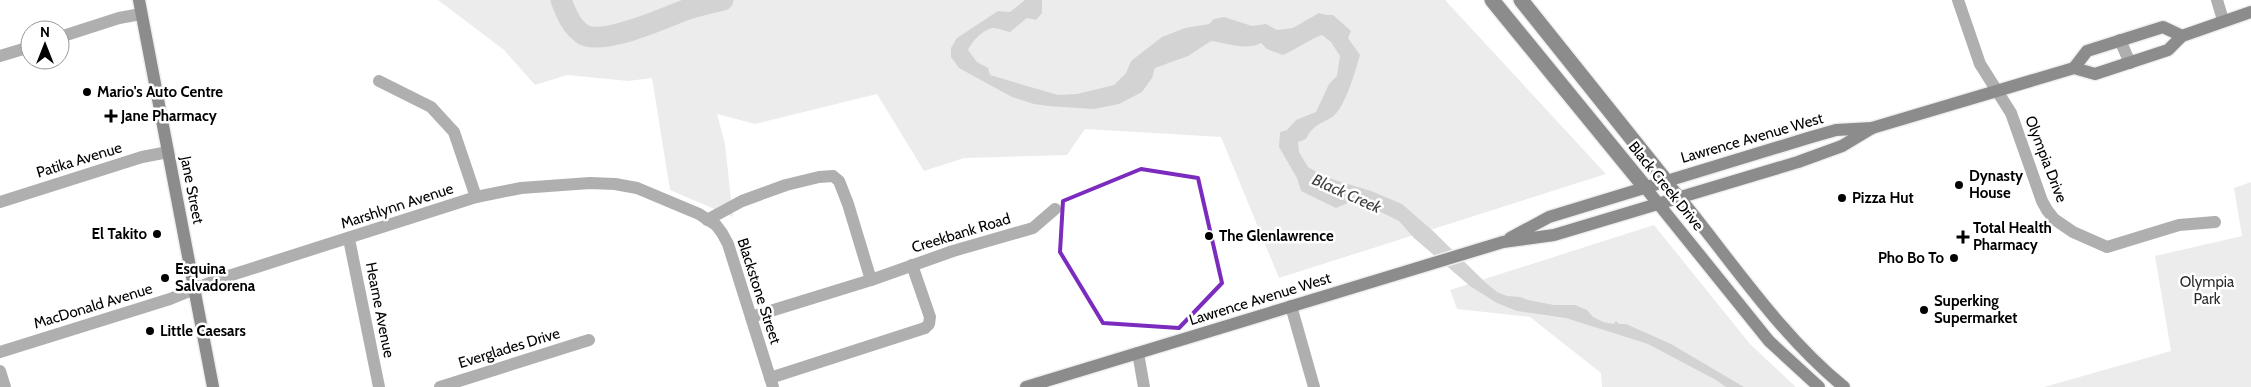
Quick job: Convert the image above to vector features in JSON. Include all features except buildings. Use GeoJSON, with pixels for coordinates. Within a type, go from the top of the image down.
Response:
{"type":"FeatureCollection","features":[{"type":"Feature","properties":{"kind":"highway","name":"Black Creek Drive"},"geometry":{"type":"LineString","coordinates":[[1492,0],[1644,186]]}},
{"type":"Feature","properties":{"kind":"highway","name":"Black Creek Drive"},"geometry":{"type":"LineString","coordinates":[[1521,0],[1666,180]]}},
{"type":"Feature","properties":{"kind":"main road","name":"Jane Street"},"geometry":{"type":"LineString","coordinates":[[138,0],[213,387]]}},
{"type":"Feature","properties":{"kind":"main road","name":"Lawrence Avenue West"},"geometry":{"type":"LineString","coordinates":[[1504,242],[1549,217],[1644,186],[1836,130],[1872,128],[2074,68],[2095,74],[2168,50],[2182,36],[2223,20],[2251,12]]}},
{"type":"Feature","properties":{"kind":"main road"},"geometry":{"type":"LineString","coordinates":[[2074,68],[2087,51],[2163,27],[2182,36]]}},
{"type":"Feature","properties":{"kind":"main road","name":"Lawrence Avenue West"},"geometry":{"type":"LineString","coordinates":[[1026,387],[1473,251],[1504,242],[1554,235],[1798,162],[1842,146],[1872,128]]}},
{"type":"Feature","properties":{"kind":"main road","name":"Black Creek Drive"},"geometry":{"type":"LineString","coordinates":[[1666,180],[1795,339],[1844,387]]}},
{"type":"Feature","properties":{"kind":"main road","name":"Black Creek Drive"},"geometry":{"type":"LineString","coordinates":[[1644,186],[1769,341],[1819,387]]}},
{"type":"Feature","properties":{"kind":"street","name":"Olympia Drive"},"geometry":{"type":"LineString","coordinates":[[1958,0],[1980,64],[2011,114],[2044,205],[2054,219],[2074,232],[2108,247],[2179,226],[2215,222]]}},
{"type":"Feature","properties":{"kind":"street"},"geometry":{"type":"LineString","coordinates":[[2217,0],[2223,20]]}},
{"type":"Feature","properties":{"kind":"street"},"geometry":{"type":"LineString","coordinates":[[70,34],[119,18],[142,14]]}},
{"type":"Feature","properties":{"kind":"street"},"geometry":{"type":"LineString","coordinates":[[2120,40],[2130,63]]}},
{"type":"Feature","properties":{"kind":"street"},"geometry":{"type":"LineString","coordinates":[[0,56],[20,49]]}},
{"type":"Feature","properties":{"kind":"street"},"geometry":{"type":"LineString","coordinates":[[379,81],[431,107],[454,132],[476,198]]}},
{"type":"Feature","properties":{"kind":"street","name":"Patika Avenue"},"geometry":{"type":"LineString","coordinates":[[0,202],[133,160],[168,152]]}},
{"type":"Feature","properties":{"kind":"street"},"geometry":{"type":"LineString","coordinates":[[706,220],[742,201],[786,185],[818,177],[833,176],[839,181],[848,204],[871,280]]}},
{"type":"Feature","properties":{"kind":"street","name":"Marshlynn Avenue"},"geometry":{"type":"LineString","coordinates":[[195,288],[476,198],[521,188],[615,184]]}},
{"type":"Feature","properties":{"kind":"street","name":"Blackstone Street"},"geometry":{"type":"LineString","coordinates":[[615,184],[637,188],[662,197],[699,214],[722,233],[728,244],[772,383]]}},
{"type":"Feature","properties":{"kind":"street","name":"Creekbank Road"},"geometry":{"type":"LineString","coordinates":[[751,316],[871,280],[953,250],[1033,228],[1055,209]]}},
{"type":"Feature","properties":{"kind":"street","name":"Hearne Avenue"},"geometry":{"type":"LineString","coordinates":[[349,239],[379,387]]}},
{"type":"Feature","properties":{"kind":"street"},"geometry":{"type":"LineString","coordinates":[[772,383],[925,328],[929,324],[930,317],[912,265]]}},
{"type":"Feature","properties":{"kind":"street","name":"MacDonald Avenue"},"geometry":{"type":"LineString","coordinates":[[0,352],[170,299],[195,288]]}},
{"type":"Feature","properties":{"kind":"street"},"geometry":{"type":"LineString","coordinates":[[1291,306],[1314,387]]}},
{"type":"Feature","properties":{"kind":"street","name":"Everglades Drive"},"geometry":{"type":"LineString","coordinates":[[440,387],[589,340]]}},
{"type":"Feature","properties":{"kind":"street"},"geometry":{"type":"LineString","coordinates":[[1138,353],[1144,387]]}},
{"type":"Feature","properties":{"kind":"street"},"geometry":{"type":"LineString","coordinates":[[0,371],[5,387]]}},
{"type":"Feature","properties":{"kind":"highlighted area"},"geometry":{"type":"Polygon","coordinates":[[[1141,169],[1198,178],[1222,283],[1179,328],[1103,323],[1060,252],[1063,201],[1141,169]]]}},
{"type":"Feature","properties":{"kind":"green space"},"geometry":{"type":"Polygon","coordinates":[[[438,0],[1445,0],[1606,174],[1279,278],[1221,137],[1085,129],[1067,155],[964,158],[924,171],[877,94],[755,124],[717,114],[725,144],[733,217],[670,190],[652,78],[628,81],[567,75],[535,85],[504,50],[438,0]]]}},
{"type":"Feature","properties":{"kind":"green space","name":"Olympia Park"},"geometry":{"type":"Polygon","coordinates":[[[2251,182],[2251,387],[2044,387],[2171,351],[2155,256],[2242,236],[2234,188],[2251,182]]]}},
{"type":"Feature","properties":{"kind":"green space"},"geometry":{"type":"Polygon","coordinates":[[[1654,225],[1750,344],[1796,387],[1602,387],[1601,373],[1530,317],[1457,309],[1450,290],[1654,225]]]}},
{"type":"Feature","properties":{"kind":"water"},"geometry":{"type":"Polygon","coordinates":[[[1025,0],[1042,0],[1042,13],[1036,20],[1027,18],[1010,32],[995,28],[990,29],[979,36],[968,50],[977,62],[988,68],[990,75],[1058,95],[1077,94],[1114,85],[1126,73],[1131,61],[1162,37],[1185,28],[1209,24],[1214,19],[1224,17],[1252,26],[1266,24],[1277,30],[1293,28],[1319,13],[1333,15],[1351,31],[1348,38],[1360,55],[1348,92],[1338,111],[1331,118],[1314,128],[1306,139],[1298,142],[1299,152],[1308,167],[1325,177],[1371,191],[1402,204],[1497,292],[1507,296],[1554,305],[1575,305],[1587,310],[1593,317],[1603,322],[1614,324],[1616,321],[1619,324],[1626,324],[1671,344],[1744,387],[1726,387],[1648,344],[1566,318],[1517,311],[1497,303],[1470,286],[1414,238],[1399,221],[1363,203],[1350,202],[1336,208],[1301,191],[1297,178],[1279,147],[1280,132],[1287,130],[1296,120],[1316,112],[1329,84],[1337,76],[1340,56],[1331,42],[1322,35],[1283,55],[1267,49],[1261,43],[1249,46],[1236,46],[1211,41],[1188,56],[1155,68],[1152,78],[1142,92],[1119,104],[1094,109],[1048,106],[1012,97],[959,68],[951,57],[951,48],[957,38],[998,11],[1010,12],[1025,0]]]}},
{"type":"Feature","properties":{"kind":"waterway","name":"Black Creek"},"geometry":{"type":"LineString","coordinates":[[561,0],[579,32],[594,37],[620,34],[685,10],[723,0]]}},
{"type":"Feature","properties":{"kind":"place","name":"Mario's Auto Centre"},"geometry":{"type":"Point","coordinates":[87,92]}},
{"type":"Feature","properties":{"kind":"place","name":"Jane Pharmacy"},"geometry":{"type":"Point","coordinates":[111,116]}},
{"type":"Feature","properties":{"kind":"place","name":"Dynasty House"},"geometry":{"type":"Point","coordinates":[1959,185]}},
{"type":"Feature","properties":{"kind":"place","name":"Pizza Hut"},"geometry":{"type":"Point","coordinates":[1842,198]}},
{"type":"Feature","properties":{"kind":"place","name":"El Takito"},"geometry":{"type":"Point","coordinates":[157,234]}},
{"type":"Feature","properties":{"kind":"place","name":"The Glenlawrence"},"geometry":{"type":"Point","coordinates":[1209,236]}},
{"type":"Feature","properties":{"kind":"place","name":"Total Health Pharmacy"},"geometry":{"type":"Point","coordinates":[1963,237]}},
{"type":"Feature","properties":{"kind":"place","name":"Pho Bo To"},"geometry":{"type":"Point","coordinates":[1954,258]}},
{"type":"Feature","properties":{"kind":"place","name":"Esquina Salvadorena"},"geometry":{"type":"Point","coordinates":[165,278]}},
{"type":"Feature","properties":{"kind":"place","name":"Superking Supermarket"},"geometry":{"type":"Point","coordinates":[1924,310]}},
{"type":"Feature","properties":{"kind":"place","name":"Little Caesars"},"geometry":{"type":"Point","coordinates":[150,331]}}]}
